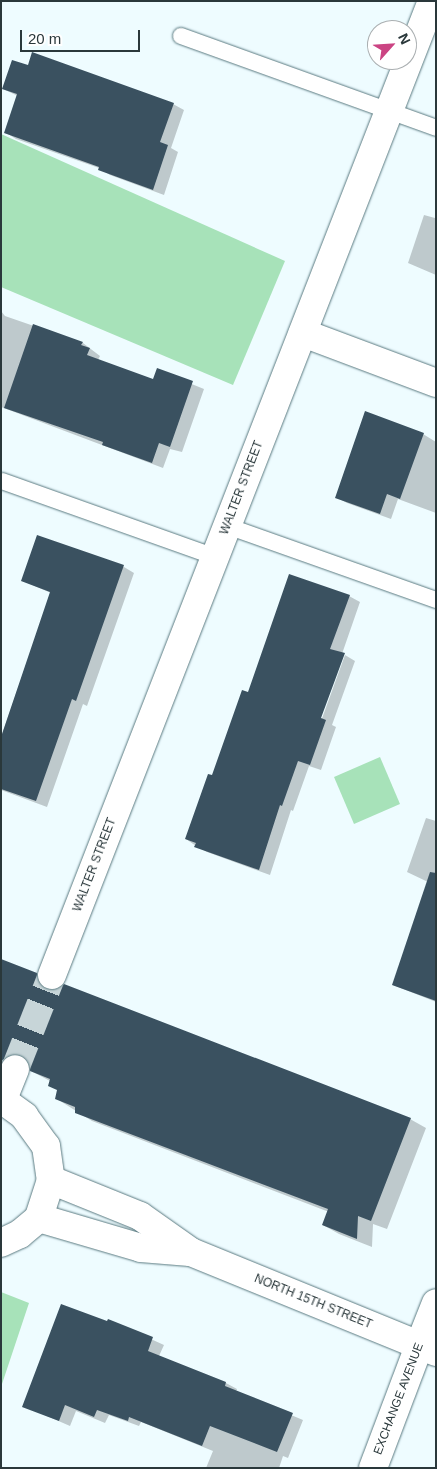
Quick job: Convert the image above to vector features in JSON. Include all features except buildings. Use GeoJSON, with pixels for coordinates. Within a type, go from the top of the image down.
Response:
{"type":"FeatureCollection","features":[{"type":"Feature","properties":{"kind":"street","name":"WALTER STREET"},"geometry":{"type":"LineString","coordinates":[[52,975],[432,1]]}},
{"type":"Feature","properties":{"kind":"street"},"geometry":{"type":"LineString","coordinates":[[303,333],[436,383]]}},
{"type":"Feature","properties":{"kind":"street"},"geometry":{"type":"LineString","coordinates":[[1,1243],[20,1234],[39,1218],[50,1180],[46,1146],[24,1116],[2,1099],[15,1069]]}},
{"type":"Feature","properties":{"kind":"street","name":"NORTH 15TH STREET"},"geometry":{"type":"LineString","coordinates":[[50,1180],[140,1216],[191,1252],[428,1349]]}},
{"type":"Feature","properties":{"kind":"street","name":"NORTH 15TH STREET"},"geometry":{"type":"LineString","coordinates":[[39,1218],[141,1248],[191,1252]]}},
{"type":"Feature","properties":{"kind":"street","name":"EXCHANGE AVENUE"},"geometry":{"type":"LineString","coordinates":[[373,1468],[428,1349],[436,1303]]}},
{"type":"Feature","properties":{"kind":"lane"},"geometry":{"type":"LineString","coordinates":[[180,36],[436,128]]}},
{"type":"Feature","properties":{"kind":"lane"},"geometry":{"type":"LineString","coordinates":[[2,481],[215,558]]}},
{"type":"Feature","properties":{"kind":"lane"},"geometry":{"type":"LineString","coordinates":[[227,526],[436,600]]}},
{"type":"Feature","properties":{"kind":"green space"},"geometry":{"type":"Polygon","coordinates":[[[1,134],[285,261],[233,385],[1,287],[1,134]]]}},
{"type":"Feature","properties":{"kind":"green space"},"geometry":{"type":"Polygon","coordinates":[[[380,757],[400,804],[354,824],[334,777],[380,757]]]}},
{"type":"Feature","properties":{"kind":"green space"},"geometry":{"type":"Polygon","coordinates":[[[1,1292],[29,1303],[1,1387],[1,1292]]]}},
{"type":"Feature","properties":{"kind":"tunnel"},"geometry":{"type":"LineString","coordinates":[[15,1069],[52,975]]}}]}
